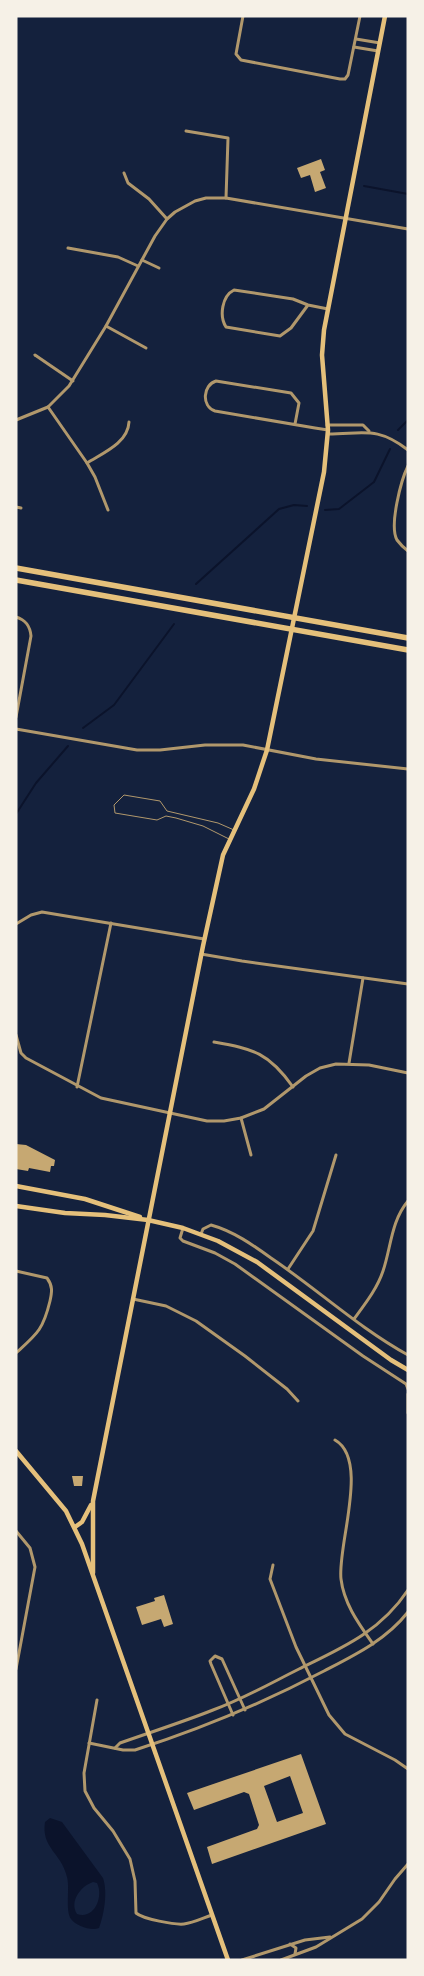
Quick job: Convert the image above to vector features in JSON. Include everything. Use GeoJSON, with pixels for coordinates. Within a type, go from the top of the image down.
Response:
{"type":"FeatureCollection","features":[{"type":"Feature","properties":{"kind":"highway"},"geometry":{"type":"LineString","coordinates":[[16,568],[408,638]]}},
{"type":"Feature","properties":{"kind":"highway"},"geometry":{"type":"LineString","coordinates":[[16,580],[408,650]]}},
{"type":"Feature","properties":{"kind":"main road"},"geometry":{"type":"LineString","coordinates":[[75,1527],[87,1516],[93,1501],[169,1113],[219,872],[234,830],[254,789],[267,750],[289,644],[324,472],[328,429],[322,355],[324,330],[385,16]]}},
{"type":"Feature","properties":{"kind":"main road"},"geometry":{"type":"LineString","coordinates":[[16,1186],[85,1199],[148,1220],[201,1234],[240,1252],[391,1360],[408,1370]]}},
{"type":"Feature","properties":{"kind":"main road"},"geometry":{"type":"LineString","coordinates":[[16,1206],[65,1213],[148,1220]]}},
{"type":"Feature","properties":{"kind":"main road"},"geometry":{"type":"LineString","coordinates":[[16,1451],[56,1498],[75,1527],[93,1573],[228,1960]]}},
{"type":"Feature","properties":{"kind":"main road"},"geometry":{"type":"LineString","coordinates":[[93,1501],[93,1573]]}},
{"type":"Feature","properties":{"kind":"street"},"geometry":{"type":"LineString","coordinates":[[243,16],[236,54],[241,60],[340,80],[345,79],[348,75],[360,16]]}},
{"type":"Feature","properties":{"kind":"street"},"geometry":{"type":"LineString","coordinates":[[356,39],[380,43]]}},
{"type":"Feature","properties":{"kind":"street"},"geometry":{"type":"LineString","coordinates":[[354,47],[378,51]]}},
{"type":"Feature","properties":{"kind":"street"},"geometry":{"type":"LineString","coordinates":[[186,130],[228,138],[226,198]]}},
{"type":"Feature","properties":{"kind":"street"},"geometry":{"type":"LineString","coordinates":[[124,174],[128,184],[148,199],[168,219]]}},
{"type":"Feature","properties":{"kind":"street"},"geometry":{"type":"LineString","coordinates":[[16,420],[48,407],[73,381],[106,326],[138,266],[168,219],[175,212],[195,201],[206,198],[226,198],[408,229]]}},
{"type":"Feature","properties":{"kind":"street"},"geometry":{"type":"LineString","coordinates":[[68,248],[118,257],[138,266]]}},
{"type":"Feature","properties":{"kind":"street"},"geometry":{"type":"LineString","coordinates":[[142,260],[159,268]]}},
{"type":"Feature","properties":{"kind":"street"},"geometry":{"type":"LineString","coordinates":[[308,305],[291,328],[280,336],[226,327],[222,322],[226,296],[234,290],[293,299],[308,305],[328,309]]}},
{"type":"Feature","properties":{"kind":"street"},"geometry":{"type":"LineString","coordinates":[[106,326],[146,348]]}},
{"type":"Feature","properties":{"kind":"street"},"geometry":{"type":"LineString","coordinates":[[35,355],[73,381]]}},
{"type":"Feature","properties":{"kind":"street"},"geometry":{"type":"LineString","coordinates":[[294,424],[298,403],[291,393],[216,381],[212,382],[207,388],[205,401],[210,409],[294,424],[360,434],[370,431]]}},
{"type":"Feature","properties":{"kind":"street"},"geometry":{"type":"LineString","coordinates":[[48,407],[88,463],[108,510]]}},
{"type":"Feature","properties":{"kind":"street"},"geometry":{"type":"LineString","coordinates":[[88,463],[123,438],[130,422]]}},
{"type":"Feature","properties":{"kind":"street"},"geometry":{"type":"LineString","coordinates":[[328,429],[363,426],[370,431],[384,435],[408,450]]}},
{"type":"Feature","properties":{"kind":"street"},"geometry":{"type":"LineString","coordinates":[[408,466],[403,475],[394,520],[394,531],[397,539],[408,551]]}},
{"type":"Feature","properties":{"kind":"street"},"geometry":{"type":"LineString","coordinates":[[16,507],[22,508]]}},
{"type":"Feature","properties":{"kind":"street"},"geometry":{"type":"LineString","coordinates":[[16,617],[28,624],[31,636],[16,717]]}},
{"type":"Feature","properties":{"kind":"street"},"geometry":{"type":"LineString","coordinates":[[16,729],[138,750],[160,750],[205,744],[224,744],[250,746],[346,764],[408,768]]}},
{"type":"Feature","properties":{"kind":"street"},"geometry":{"type":"LineString","coordinates":[[16,924],[31,915],[42,912],[204,939]]}},
{"type":"Feature","properties":{"kind":"street"},"geometry":{"type":"LineString","coordinates":[[77,1087],[111,923]]}},
{"type":"Feature","properties":{"kind":"street"},"geometry":{"type":"LineString","coordinates":[[201,954],[408,984]]}},
{"type":"Feature","properties":{"kind":"street"},"geometry":{"type":"LineString","coordinates":[[349,1063],[363,978]]}},
{"type":"Feature","properties":{"kind":"street"},"geometry":{"type":"LineString","coordinates":[[16,1035],[21,1053],[26,1058],[95,1096],[112,1102],[207,1121],[224,1122],[264,1109],[306,1076],[320,1068],[336,1064],[349,1063],[408,1073]]}},
{"type":"Feature","properties":{"kind":"street"},"geometry":{"type":"LineString","coordinates":[[214,1042],[250,1049],[262,1055],[282,1072],[293,1087]]}},
{"type":"Feature","properties":{"kind":"street"},"geometry":{"type":"LineString","coordinates":[[241,1118],[251,1155]]}},
{"type":"Feature","properties":{"kind":"street"},"geometry":{"type":"LineString","coordinates":[[288,1269],[313,1231],[336,1156]]}},
{"type":"Feature","properties":{"kind":"street"},"geometry":{"type":"LineString","coordinates":[[354,1319],[372,1293],[382,1274],[398,1217],[408,1201]]}},
{"type":"Feature","properties":{"kind":"street"},"geometry":{"type":"LineString","coordinates":[[201,1234],[207,1226],[216,1226],[248,1242],[288,1269],[354,1319],[408,1355]]}},
{"type":"Feature","properties":{"kind":"street"},"geometry":{"type":"LineString","coordinates":[[183,1228],[180,1238],[183,1241],[215,1253],[235,1264],[363,1356],[406,1384],[408,1389]]}},
{"type":"Feature","properties":{"kind":"street"},"geometry":{"type":"LineString","coordinates":[[16,1271],[47,1278],[51,1283],[52,1291],[45,1321],[41,1328],[16,1353]]}},
{"type":"Feature","properties":{"kind":"street"},"geometry":{"type":"LineString","coordinates":[[133,1299],[166,1306],[196,1321],[245,1356],[298,1401]]}},
{"type":"Feature","properties":{"kind":"street"},"geometry":{"type":"LineString","coordinates":[[408,1394],[408,1414]]}},
{"type":"Feature","properties":{"kind":"street"},"geometry":{"type":"LineString","coordinates":[[335,1440],[342,1444],[352,1474],[340,1558],[341,1581],[346,1599],[372,1644]]}},
{"type":"Feature","properties":{"kind":"street"},"geometry":{"type":"LineString","coordinates":[[16,1531],[30,1548],[35,1567],[16,1669]]}},
{"type":"Feature","properties":{"kind":"street"},"geometry":{"type":"LineString","coordinates":[[273,1564],[270,1579],[305,1666],[329,1715],[345,1734],[395,1760],[408,1770]]}},
{"type":"Feature","properties":{"kind":"street"},"geometry":{"type":"LineString","coordinates":[[115,1748],[120,1743],[240,1699],[366,1634],[387,1616],[408,1590]]}},
{"type":"Feature","properties":{"kind":"street"},"geometry":{"type":"LineString","coordinates":[[89,1743],[128,1751],[153,1745],[233,1715],[311,1678],[372,1644],[392,1629],[408,1612]]}},
{"type":"Feature","properties":{"kind":"street"},"geometry":{"type":"LineString","coordinates":[[233,1715],[210,1661],[215,1656],[222,1660],[245,1710]]}},
{"type":"Feature","properties":{"kind":"street"},"geometry":{"type":"LineString","coordinates":[[97,1700],[84,1773],[85,1791],[94,1808],[113,1831],[130,1859],[135,1881],[136,1913],[144,1917],[184,1924],[212,1915]]}},
{"type":"Feature","properties":{"kind":"street"},"geometry":{"type":"LineString","coordinates":[[281,1960],[316,1947],[362,1919],[379,1902],[408,1864]]}},
{"type":"Feature","properties":{"kind":"street"},"geometry":{"type":"LineString","coordinates":[[242,1960],[305,1940],[330,1937]]}},
{"type":"Feature","properties":{"kind":"street"},"geometry":{"type":"LineString","coordinates":[[290,1944],[296,1948],[295,1955]]}},
{"type":"Feature","properties":{"kind":"lane"},"geometry":{"type":"LineString","coordinates":[[230,840],[203,826],[166,816],[157,820],[115,812],[113,810],[114,805],[124,795],[160,801],[167,811],[218,823],[234,830]]}},
{"type":"Feature","properties":{"kind":"water"},"geometry":{"type":"Polygon","coordinates":[[[50,1818],[62,1822],[103,1878],[105,1903],[99,1928],[84,1927],[76,1924],[71,1919],[68,1911],[67,1877],[46,1838],[45,1822],[50,1818]],[[93,1882],[84,1887],[75,1899],[74,1904],[77,1914],[83,1915],[93,1911],[99,1895],[97,1883],[93,1882]]]}},
{"type":"Feature","properties":{"kind":"building"},"geometry":{"type":"Polygon","coordinates":[[[321,159],[325,170],[320,172],[326,188],[315,192],[310,175],[301,178],[297,168],[321,159]]]}},
{"type":"Feature","properties":{"kind":"building"},"geometry":{"type":"Polygon","coordinates":[[[16,1144],[26,1145],[55,1160],[50,1172],[29,1168],[28,1171],[16,1169],[16,1144]]]}},
{"type":"Feature","properties":{"kind":"building"},"geometry":{"type":"Polygon","coordinates":[[[72,1476],[83,1476],[82,1486],[74,1486],[72,1476]]]}},
{"type":"Feature","properties":{"kind":"building"},"geometry":{"type":"Polygon","coordinates":[[[164,1595],[173,1624],[164,1627],[161,1619],[142,1625],[136,1607],[155,1601],[154,1598],[164,1595]]]}},
{"type":"Feature","properties":{"kind":"building"},"geometry":{"type":"Polygon","coordinates":[[[301,1754],[326,1824],[212,1864],[207,1847],[257,1829],[259,1825],[249,1794],[244,1792],[194,1810],[187,1793],[301,1754]],[[290,1776],[264,1786],[277,1822],[303,1813],[290,1776]]]}},
{"type":"Feature","properties":{"kind":"waterway"},"geometry":{"type":"LineString","coordinates":[[364,186],[408,194]]}},
{"type":"Feature","properties":{"kind":"waterway"},"geometry":{"type":"LineString","coordinates":[[398,430],[408,420]]}},
{"type":"Feature","properties":{"kind":"waterway"},"geometry":{"type":"LineString","coordinates":[[325,510],[339,509],[374,482],[390,449]]}},
{"type":"Feature","properties":{"kind":"waterway"},"geometry":{"type":"LineString","coordinates":[[196,584],[279,509],[294,505],[307,506]]}},
{"type":"Feature","properties":{"kind":"waterway"},"geometry":{"type":"LineString","coordinates":[[83,728],[114,705],[174,624]]}},
{"type":"Feature","properties":{"kind":"waterway"},"geometry":{"type":"LineString","coordinates":[[16,814],[36,783],[68,746]]}}]}
